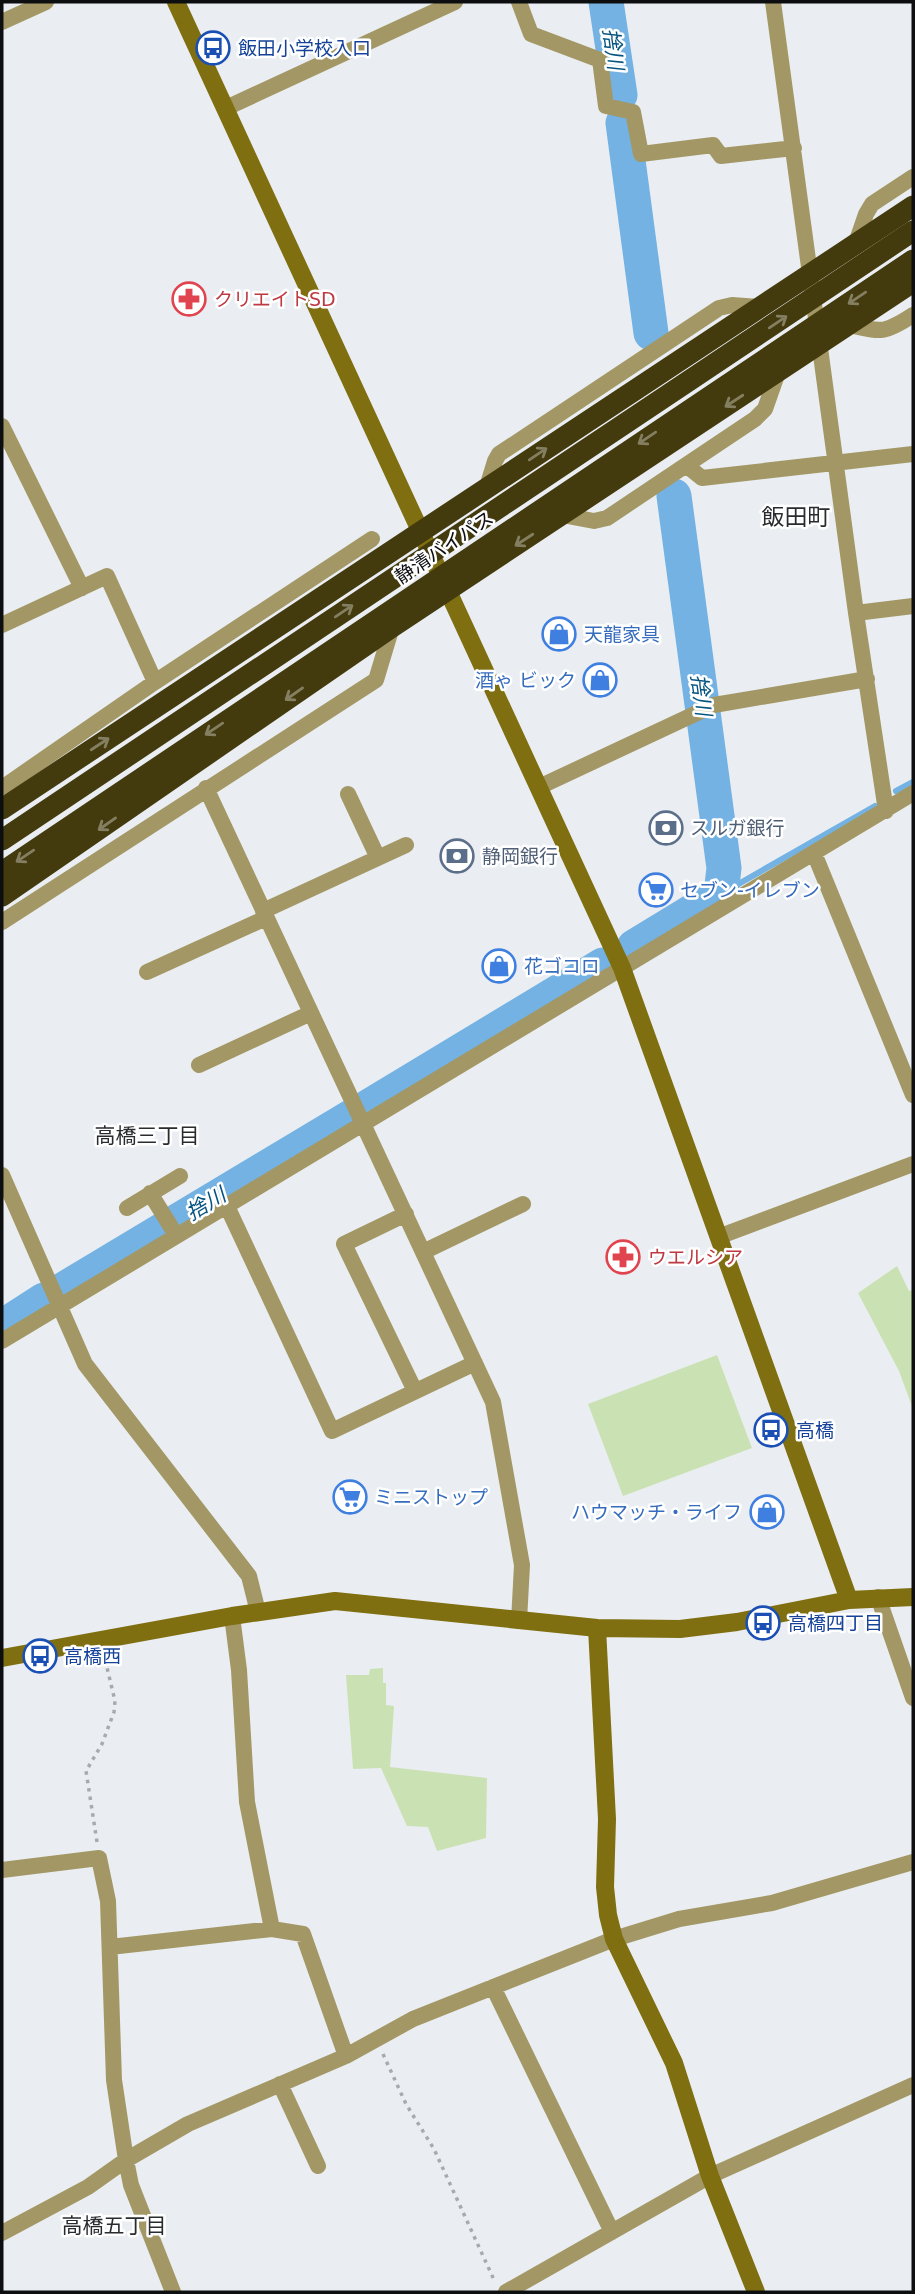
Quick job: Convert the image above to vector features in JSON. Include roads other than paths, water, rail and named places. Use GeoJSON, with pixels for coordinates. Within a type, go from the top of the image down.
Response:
{"type":"FeatureCollection","features":[{"type":"Feature","properties":{"kind":"highway"},"geometry":{"type":"LineString","coordinates":[[2,809],[913,206]]}},
{"type":"Feature","properties":{"kind":"highway","name":"静清バイパス"},"geometry":{"type":"LineString","coordinates":[[2,840],[913,231]]}},
{"type":"Feature","properties":{"kind":"highway","name":"静清バイパス"},"geometry":{"type":"LineString","coordinates":[[2,872],[913,260]]}},
{"type":"Feature","properties":{"kind":"highway"},"geometry":{"type":"LineString","coordinates":[[2,896],[392,627],[913,282]]}},
{"type":"Feature","properties":{"kind":"street"},"geometry":{"type":"LineString","coordinates":[[2,22],[46,2]]}},
{"type":"Feature","properties":{"kind":"street"},"geometry":{"type":"LineString","coordinates":[[176,2],[622,968],[849,1600]]}},
{"type":"Feature","properties":{"kind":"street"},"geometry":{"type":"LineString","coordinates":[[226,108],[455,2]]}},
{"type":"Feature","properties":{"kind":"street"},"geometry":{"type":"LineString","coordinates":[[519,2],[531,34],[600,60],[606,106],[633,112],[641,154],[713,145],[721,156],[794,148]]}},
{"type":"Feature","properties":{"kind":"street"},"geometry":{"type":"LineString","coordinates":[[773,2],[835,463],[886,811]]}},
{"type":"Feature","properties":{"kind":"street"},"geometry":{"type":"LineString","coordinates":[[856,243],[866,214],[873,204],[913,177]]}},
{"type":"Feature","properties":{"kind":"street"},"geometry":{"type":"LineString","coordinates":[[849,326],[890,330],[913,315]]}},
{"type":"Feature","properties":{"kind":"street"},"geometry":{"type":"LineString","coordinates":[[562,515],[594,521],[607,518],[687,466],[755,419],[765,409],[778,373]]}},
{"type":"Feature","properties":{"kind":"street"},"geometry":{"type":"LineString","coordinates":[[2,426],[82,588]]}},
{"type":"Feature","properties":{"kind":"street"},"geometry":{"type":"LineString","coordinates":[[687,466],[702,478],[913,454]]}},
{"type":"Feature","properties":{"kind":"street"},"geometry":{"type":"LineString","coordinates":[[2,788],[155,682],[372,539]]}},
{"type":"Feature","properties":{"kind":"street"},"geometry":{"type":"LineString","coordinates":[[2,625],[107,576],[155,682]]}},
{"type":"Feature","properties":{"kind":"street"},"geometry":{"type":"LineString","coordinates":[[274,605],[307,607]]}},
{"type":"Feature","properties":{"kind":"street"},"geometry":{"type":"LineString","coordinates":[[856,613],[913,606]]}},
{"type":"Feature","properties":{"kind":"street"},"geometry":{"type":"LineString","coordinates":[[2,922],[376,680],[392,627]]}},
{"type":"Feature","properties":{"kind":"street"},"geometry":{"type":"LineString","coordinates":[[539,787],[714,705],[867,679]]}},
{"type":"Feature","properties":{"kind":"street"},"geometry":{"type":"LineString","coordinates":[[206,789],[493,1402],[522,1565],[519,1621]]}},
{"type":"Feature","properties":{"kind":"street"},"geometry":{"type":"LineString","coordinates":[[2,1340],[913,793]]}},
{"type":"Feature","properties":{"kind":"street"},"geometry":{"type":"LineString","coordinates":[[348,794],[378,858]]}},
{"type":"Feature","properties":{"kind":"street"},"geometry":{"type":"LineString","coordinates":[[147,972],[406,845]]}},
{"type":"Feature","properties":{"kind":"street"},"geometry":{"type":"LineString","coordinates":[[814,853],[913,1095]]}},
{"type":"Feature","properties":{"kind":"street"},"geometry":{"type":"LineString","coordinates":[[199,1065],[311,1013]]}},
{"type":"Feature","properties":{"kind":"street"},"geometry":{"type":"LineString","coordinates":[[718,1237],[913,1164]]}},
{"type":"Feature","properties":{"kind":"street"},"geometry":{"type":"LineString","coordinates":[[2,1175],[85,1364],[249,1576],[258,1612]]}},
{"type":"Feature","properties":{"kind":"street"},"geometry":{"type":"LineString","coordinates":[[127,1208],[180,1175]]}},
{"type":"Feature","properties":{"kind":"street"},"geometry":{"type":"LineString","coordinates":[[150,1193],[176,1235]]}},
{"type":"Feature","properties":{"kind":"street"},"geometry":{"type":"LineString","coordinates":[[226,1204],[332,1431],[475,1363]]}},
{"type":"Feature","properties":{"kind":"street"},"geometry":{"type":"LineString","coordinates":[[423,1252],[523,1205]]}},
{"type":"Feature","properties":{"kind":"street"},"geometry":{"type":"LineString","coordinates":[[406,1214],[344,1244],[415,1391]]}},
{"type":"Feature","properties":{"kind":"street"},"geometry":{"type":"LineString","coordinates":[[878,1597],[913,1698]]}},
{"type":"Feature","properties":{"kind":"street"},"geometry":{"type":"LineString","coordinates":[[2,1658],[232,1616],[335,1601],[597,1628],[680,1629],[737,1622],[849,1600],[913,1597]]}},
{"type":"Feature","properties":{"kind":"street"},"geometry":{"type":"LineString","coordinates":[[232,1616],[239,1670],[247,1802],[272,1929]]}},
{"type":"Feature","properties":{"kind":"street"},"geometry":{"type":"LineString","coordinates":[[597,1628],[607,1819],[605,1887],[608,1915],[614,1939],[674,2063],[710,2176],[756,2292]]}},
{"type":"Feature","properties":{"kind":"street"},"geometry":{"type":"LineString","coordinates":[[2,1870],[99,1857],[108,1901],[114,2080],[126,2160],[131,2185],[173,2292]]}},
{"type":"Feature","properties":{"kind":"street"},"geometry":{"type":"LineString","coordinates":[[2,2233],[88,2187],[126,2160],[188,2123],[346,2056],[413,2019],[614,1939],[679,1919],[772,1903],[913,1862]]}},
{"type":"Feature","properties":{"kind":"street"},"geometry":{"type":"LineString","coordinates":[[110,1947],[272,1929],[303,1934],[346,2056]]}},
{"type":"Feature","properties":{"kind":"street"},"geometry":{"type":"LineString","coordinates":[[493,1987],[612,2232]]}},
{"type":"Feature","properties":{"kind":"street"},"geometry":{"type":"LineString","coordinates":[[280,2084],[317,2166]]}},
{"type":"Feature","properties":{"kind":"street"},"geometry":{"type":"LineString","coordinates":[[506,2292],[710,2176],[913,2085]]}},
{"type":"Feature","properties":{"kind":"waterway","name":"捨川"},"geometry":{"type":"LineString","coordinates":[[606,2],[620,95]]}},
{"type":"Feature","properties":{"kind":"waterway","name":"捨川"},"geometry":{"type":"LineString","coordinates":[[623,123],[651,333]]}},
{"type":"Feature","properties":{"kind":"waterway","name":"捨川"},"geometry":{"type":"LineString","coordinates":[[634,947],[721,894],[724,868],[674,496]]}},
{"type":"Feature","properties":{"kind":"waterway","name":"捨川"},"geometry":{"type":"LineString","coordinates":[[896,791],[913,782]]}},
{"type":"Feature","properties":{"kind":"waterway","name":"捨川"},"geometry":{"type":"LineString","coordinates":[[721,894],[875,806]]}},
{"type":"Feature","properties":{"kind":"waterway","name":"捨川"},"geometry":{"type":"LineString","coordinates":[[368,1107],[603,965]]}},
{"type":"Feature","properties":{"kind":"waterway","name":"捨川"},"geometry":{"type":"LineString","coordinates":[[61,1291],[351,1117]]}},
{"type":"Feature","properties":{"kind":"waterway","name":"捨川"},"geometry":{"type":"LineString","coordinates":[[2,1327],[44,1300]]}},
{"type":"Feature","properties":{"kind":"place","name":"飯田小学校入口"},"geometry":{"type":"Point","coordinates":[213,48]}},
{"type":"Feature","properties":{"kind":"place","name":"クリエイトSD"},"geometry":{"type":"Point","coordinates":[189,299]}},
{"type":"Feature","properties":{"kind":"place","name":"天龍家具"},"geometry":{"type":"Point","coordinates":[559,634]}},
{"type":"Feature","properties":{"kind":"place","name":"酒ゃ ビック"},"geometry":{"type":"Point","coordinates":[600,680]}},
{"type":"Feature","properties":{"kind":"place","name":"スルガ銀行"},"geometry":{"type":"Point","coordinates":[666,828]}},
{"type":"Feature","properties":{"kind":"place","name":"静岡銀行"},"geometry":{"type":"Point","coordinates":[457,856]}},
{"type":"Feature","properties":{"kind":"place","name":"セブン-イレブン"},"geometry":{"type":"Point","coordinates":[656,890]}},
{"type":"Feature","properties":{"kind":"place","name":"花ゴコロ"},"geometry":{"type":"Point","coordinates":[499,966]}},
{"type":"Feature","properties":{"kind":"place","name":"ウエルシア"},"geometry":{"type":"Point","coordinates":[623,1257]}},
{"type":"Feature","properties":{"kind":"place","name":"高橋"},"geometry":{"type":"Point","coordinates":[771,1430]}},
{"type":"Feature","properties":{"kind":"place","name":"ミニストップ"},"geometry":{"type":"Point","coordinates":[350,1497]}},
{"type":"Feature","properties":{"kind":"place","name":"ハウマッチ・ライフ"},"geometry":{"type":"Point","coordinates":[767,1512]}},
{"type":"Feature","properties":{"kind":"place","name":"高橋四丁目"},"geometry":{"type":"Point","coordinates":[763,1623]}},
{"type":"Feature","properties":{"kind":"place","name":"高橋西"},"geometry":{"type":"Point","coordinates":[40,1656]}},
{"type":"Feature","properties":{"kind":"district","name":"飯田町"},"geometry":{"type":"Point","coordinates":[796,517]}},
{"type":"Feature","properties":{"kind":"district","name":"高橋三丁目"},"geometry":{"type":"Point","coordinates":[147,1136]}},
{"type":"Feature","properties":{"kind":"district","name":"高橋五丁目"},"geometry":{"type":"Point","coordinates":[114,2226]}}]}
